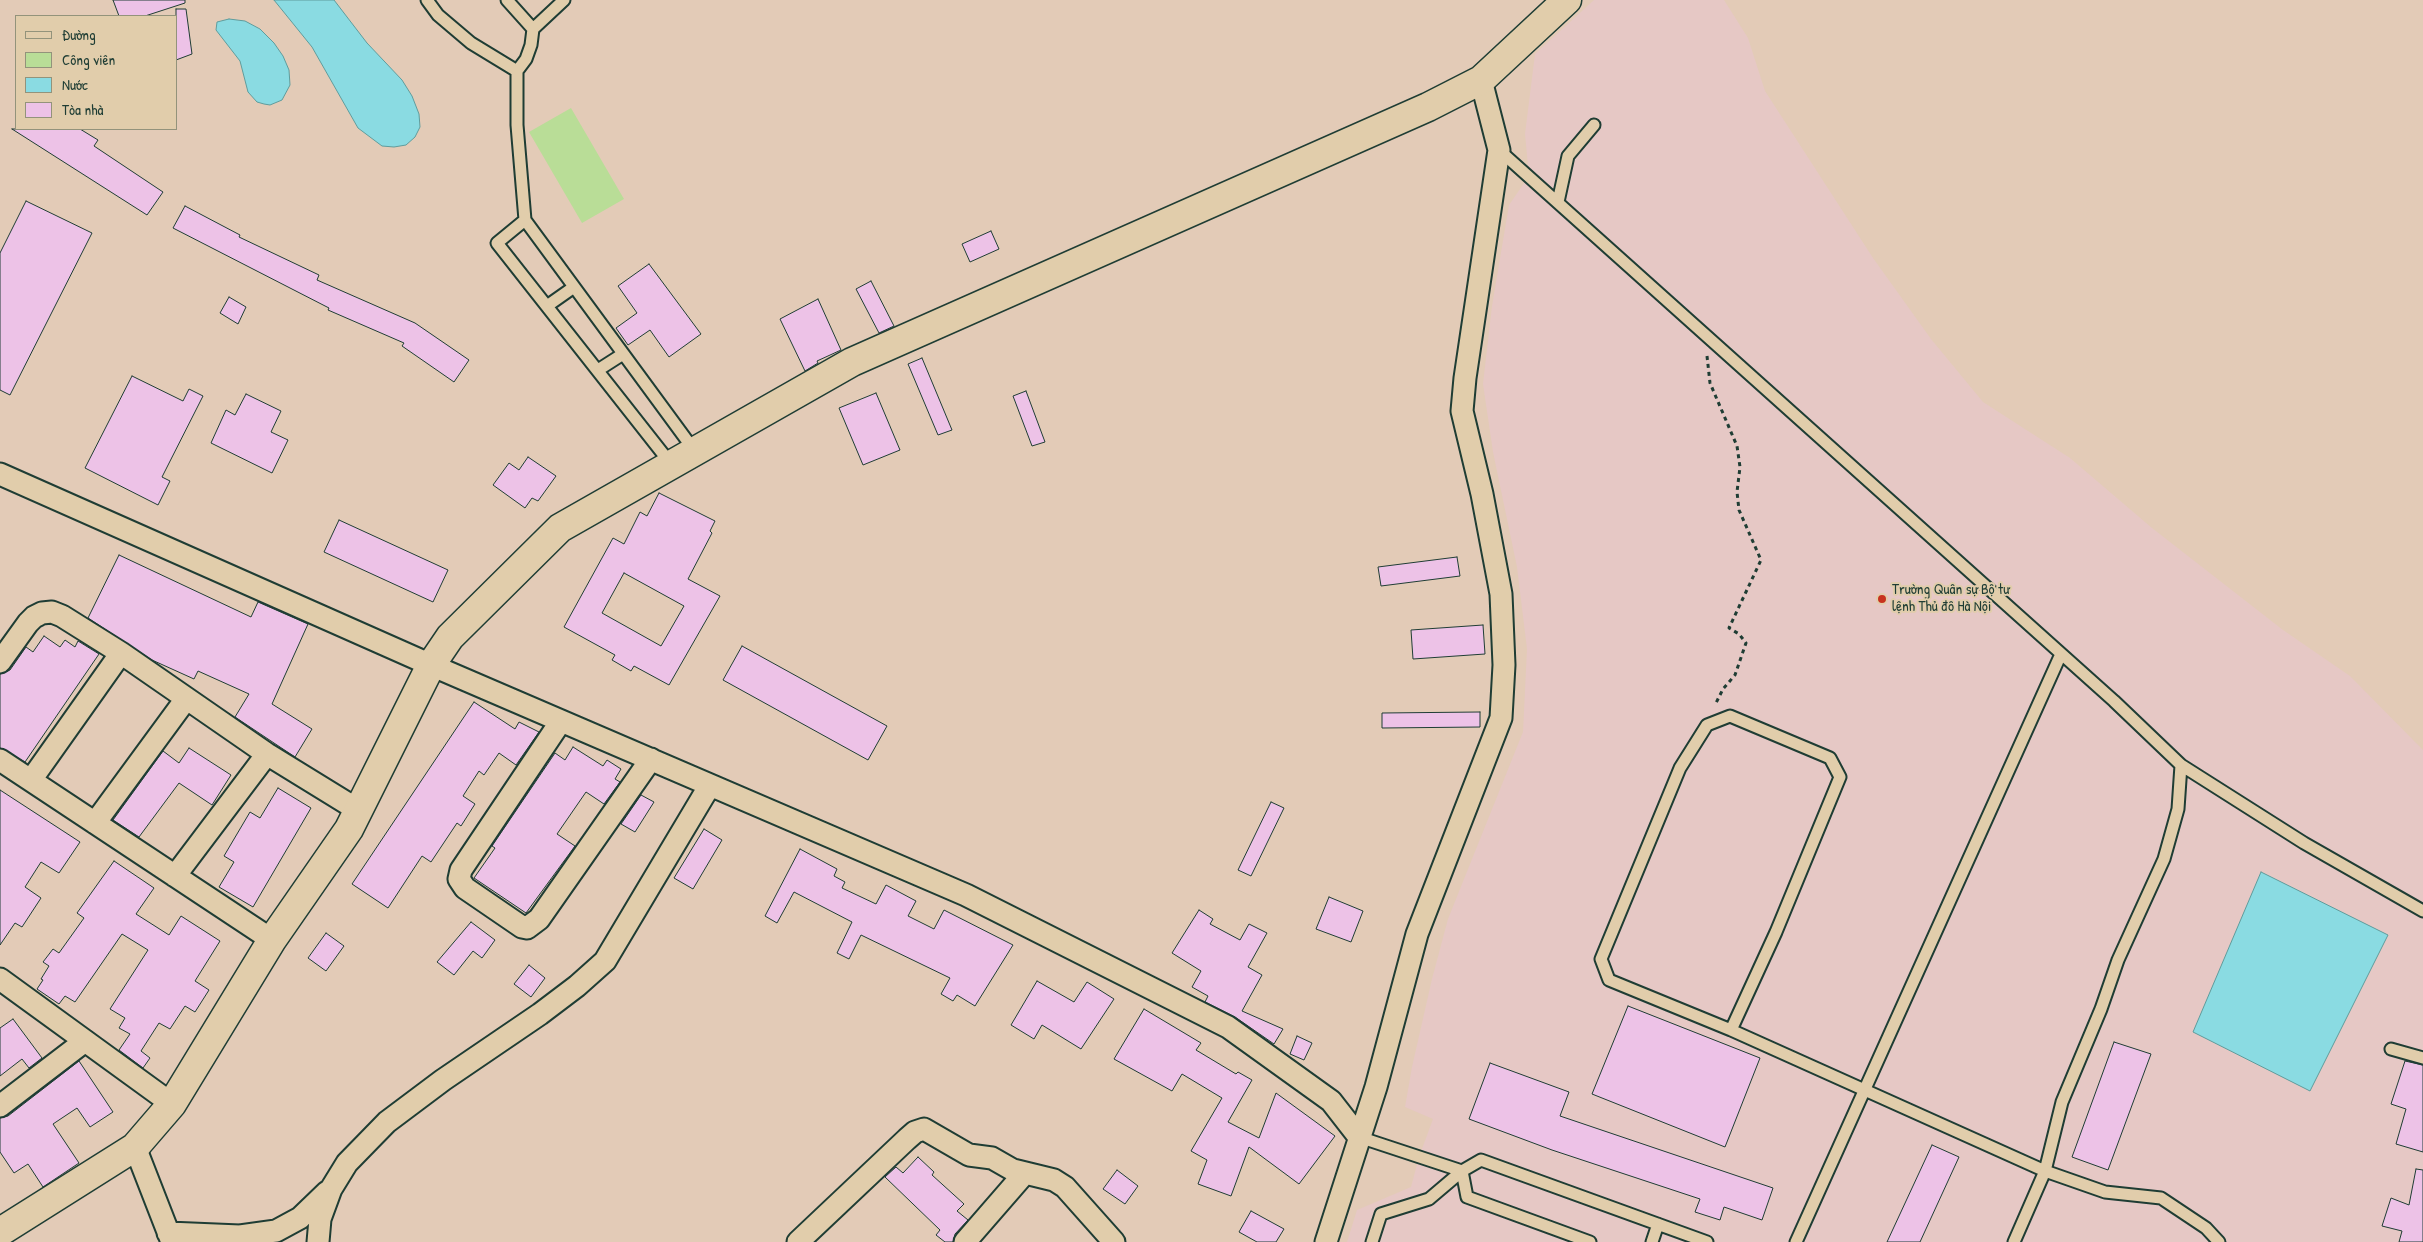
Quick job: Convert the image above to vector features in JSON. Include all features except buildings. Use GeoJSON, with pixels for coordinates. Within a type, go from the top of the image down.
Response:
{"type":"FeatureCollection","features":[{"type":"Feature","properties":{"kind":"street"},"geometry":{"type":"LineString","coordinates":[[0,1232],[135,1147],[172,1104],[272,940],[349,829],[431,665],[450,638],[560,528],[694,450],[852,362],[1428,106],[1481,80],[1567,0]]}},
{"type":"Feature","properties":{"kind":"street"},"geometry":{"type":"LineString","coordinates":[[1326,1242],[1376,1087],[1417,934],[1502,718],[1504,665],[1501,594],[1482,494],[1462,411],[1464,378],[1499,150],[1481,80]]}},
{"type":"Feature","properties":{"kind":"street"},"geometry":{"type":"LineString","coordinates":[[0,474],[431,665],[966,895],[1228,1027],[1331,1101],[1360,1137]]}},
{"type":"Feature","properties":{"kind":"street"},"geometry":{"type":"LineString","coordinates":[[0,662],[28,623],[42,612],[52,612],[62,616],[267,754],[358,810]]}},
{"type":"Feature","properties":{"kind":"street"},"geometry":{"type":"LineString","coordinates":[[31,780],[121,654]]}},
{"type":"Feature","properties":{"kind":"street"},"geometry":{"type":"LineString","coordinates":[[95,823],[186,699]]}},
{"type":"Feature","properties":{"kind":"street"},"geometry":{"type":"LineString","coordinates":[[561,720],[461,870],[459,879],[464,888],[522,927],[527,928],[539,919],[651,759]]}},
{"type":"Feature","properties":{"kind":"street"},"geometry":{"type":"LineString","coordinates":[[175,876],[267,754]]}},
{"type":"Feature","properties":{"kind":"street"},"geometry":{"type":"LineString","coordinates":[[0,760],[272,940]]}},
{"type":"Feature","properties":{"kind":"street"},"geometry":{"type":"LineString","coordinates":[[318,1242],[320,1218],[331,1189],[347,1162],[387,1122],[443,1080],[540,1014],[577,986],[605,961],[710,785]]}},
{"type":"Feature","properties":{"kind":"street"},"geometry":{"type":"LineString","coordinates":[[0,979],[172,1104]]}},
{"type":"Feature","properties":{"kind":"street"},"geometry":{"type":"LineString","coordinates":[[0,1106],[85,1041]]}},
{"type":"Feature","properties":{"kind":"street"},"geometry":{"type":"LineString","coordinates":[[798,1242],[915,1132],[924,1129],[969,1155],[992,1158],[1024,1174],[1054,1180],[1065,1187],[1114,1242]]}},
{"type":"Feature","properties":{"kind":"street"},"geometry":{"type":"LineString","coordinates":[[135,1147],[170,1238],[240,1236],[276,1232],[300,1218],[331,1189]]}},
{"type":"Feature","properties":{"kind":"street"},"geometry":{"type":"LineString","coordinates":[[965,1242],[1024,1174]]}},
{"type":"Feature","properties":{"kind":"lane"},"geometry":{"type":"LineString","coordinates":[[427,0],[438,15],[471,43],[517,70]]}},
{"type":"Feature","properties":{"kind":"lane"},"geometry":{"type":"LineString","coordinates":[[507,0],[533,29]]}},
{"type":"Feature","properties":{"kind":"lane"},"geometry":{"type":"LineString","coordinates":[[564,0],[533,29],[531,45],[526,59],[517,70],[517,125],[525,220],[694,450]]}},
{"type":"Feature","properties":{"kind":"lane"},"geometry":{"type":"LineString","coordinates":[[1558,202],[1568,156],[1594,125]]}},
{"type":"Feature","properties":{"kind":"lane"},"geometry":{"type":"LineString","coordinates":[[1499,150],[1706,333],[2114,701],[2181,765],[2304,843],[2423,911]]}},
{"type":"Feature","properties":{"kind":"lane"},"geometry":{"type":"LineString","coordinates":[[525,220],[498,243],[671,464]]}},
{"type":"Feature","properties":{"kind":"lane"},"geometry":{"type":"LineString","coordinates":[[547,306],[574,287]]}},
{"type":"Feature","properties":{"kind":"lane"},"geometry":{"type":"LineString","coordinates":[[598,370],[623,354]]}},
{"type":"Feature","properties":{"kind":"lane"},"geometry":{"type":"LineString","coordinates":[[1796,1242],[1866,1091],[2061,654]]}},
{"type":"Feature","properties":{"kind":"lane"},"geometry":{"type":"LineString","coordinates":[[1731,1030],[1776,932],[1840,776],[1830,758],[1730,716],[1707,725],[1680,768],[1601,959],[1609,980],[1731,1030],[2045,1171],[2106,1192],[2161,1198],[2206,1228],[2219,1242]]}},
{"type":"Feature","properties":{"kind":"lane"},"geometry":{"type":"LineString","coordinates":[[2014,1242],[2045,1171],[2062,1102],[2102,1009],[2118,960],[2164,859],[2178,809],[2181,765]]}},
{"type":"Feature","properties":{"kind":"lane"},"geometry":{"type":"LineString","coordinates":[[2391,1049],[2423,1058]]}},
{"type":"Feature","properties":{"kind":"lane"},"geometry":{"type":"LineString","coordinates":[[1360,1137],[1462,1171]]}},
{"type":"Feature","properties":{"kind":"lane"},"geometry":{"type":"LineString","coordinates":[[1372,1242],[1380,1214],[1429,1199],[1462,1171],[1481,1160],[1707,1242]]}},
{"type":"Feature","properties":{"kind":"lane"},"geometry":{"type":"LineString","coordinates":[[1462,1171],[1466,1197],[1590,1242]]}},
{"type":"Feature","properties":{"kind":"lane"},"geometry":{"type":"LineString","coordinates":[[1652,1242],[1658,1224]]}},
{"type":"Feature","properties":{"kind":"path"},"geometry":{"type":"LineString","coordinates":[[1706,333],[1710,383],[1737,446],[1740,467],[1737,492],[1739,510],[1761,560],[1729,628],[1739,634],[1746,643],[1735,675],[1723,689],[1707,725]]}},
{"type":"Feature","properties":{"kind":"shaded area","name":"Trường Quân sự Bộ tư lệnh Thủ đô Hà Nội"},"geometry":{"type":"Polygon","coordinates":[[[1594,0],[1724,0],[1748,38],[1765,91],[1873,258],[1931,339],[1983,402],[2070,458],[2152,528],[2283,630],[2350,676],[2423,750],[2423,1242],[1347,1242],[1357,1210],[1411,1187],[1419,1157],[1433,1119],[1405,1107],[1432,979],[1448,919],[1523,732],[1527,649],[1517,567],[1493,452],[1483,384],[1492,306],[1509,205],[1529,176],[1525,134],[1535,54],[1594,0]]]}},
{"type":"Feature","properties":{"kind":"green space"},"geometry":{"type":"Polygon","coordinates":[[[571,108],[624,199],[582,223],[529,132],[571,108]]]}},
{"type":"Feature","properties":{"kind":"water"},"geometry":{"type":"Polygon","coordinates":[[[274,0],[334,0],[367,43],[402,80],[412,96],[419,114],[420,127],[415,137],[406,145],[382,146],[358,128],[312,47],[274,0]]]}},
{"type":"Feature","properties":{"kind":"water"},"geometry":{"type":"Polygon","coordinates":[[[229,19],[245,21],[260,29],[274,43],[283,56],[289,70],[290,85],[282,100],[270,105],[264,104],[257,102],[248,92],[240,61],[216,30],[217,22],[229,19]]]}},
{"type":"Feature","properties":{"kind":"water"},"geometry":{"type":"Polygon","coordinates":[[[2261,872],[2388,935],[2310,1091],[2193,1032],[2261,872]]]}},
{"type":"Feature","properties":{"kind":"place","name":"Trường Quân sự Bộ tư lệnh Thủ đô Hà Nội"},"geometry":{"type":"Point","coordinates":[1882,599]}}]}
